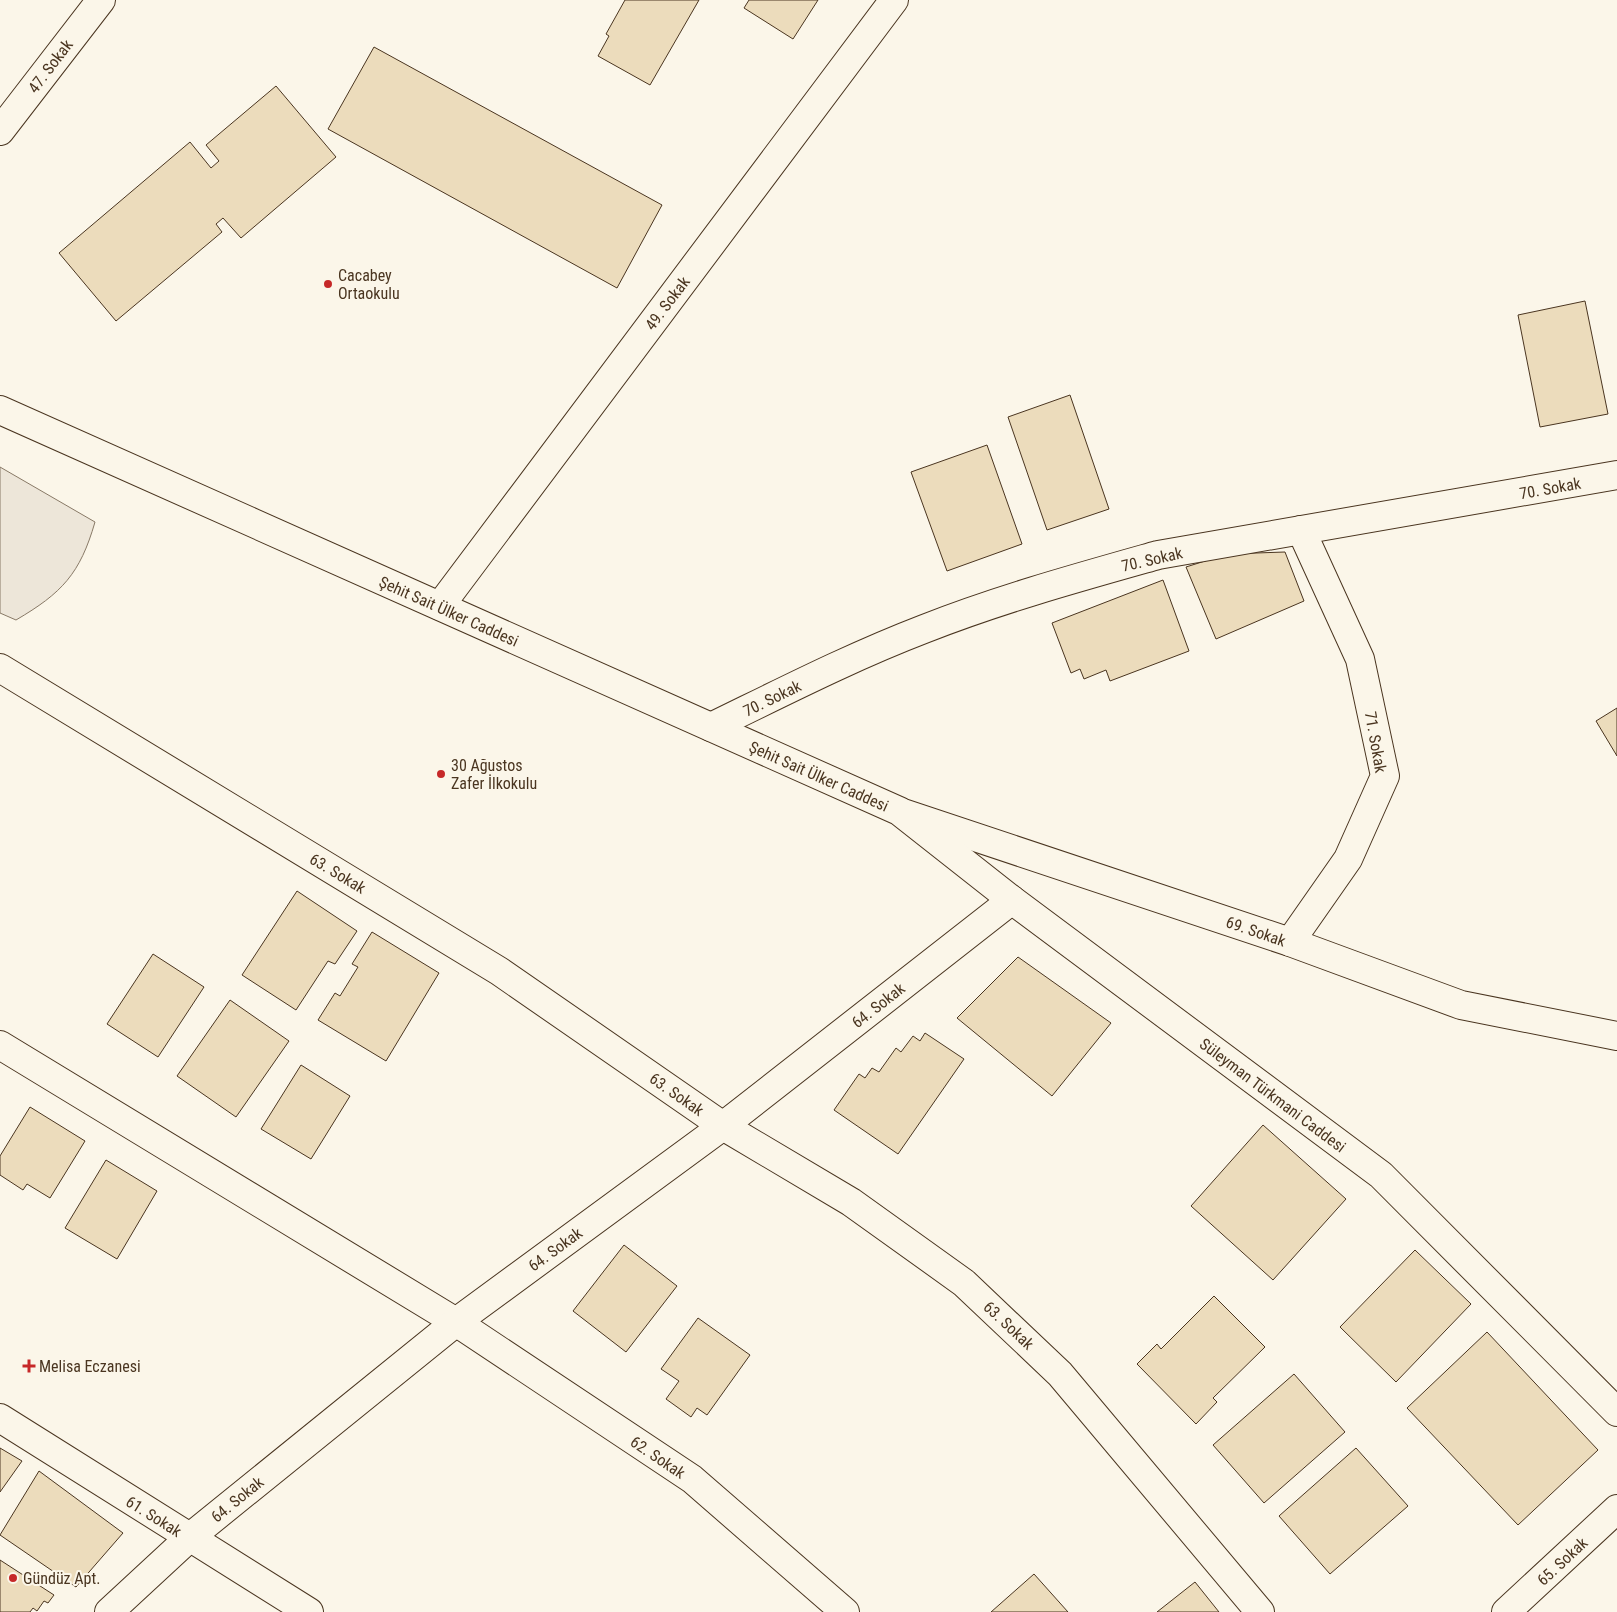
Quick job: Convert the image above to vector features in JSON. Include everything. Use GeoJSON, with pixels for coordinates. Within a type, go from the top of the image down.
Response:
{"type":"FeatureCollection","features":[{"type":"Feature","properties":{"kind":"street","name":"47. Sokak"},"geometry":{"type":"LineString","coordinates":[[0,132],[100,0]]}},
{"type":"Feature","properties":{"kind":"street","name":"49. Sokak"},"geometry":{"type":"LineString","coordinates":[[440,606],[894,0]]}},
{"type":"Feature","properties":{"kind":"street","name":"Şehit Sait Ülker Caddesi"},"geometry":{"type":"LineString","coordinates":[[0,410],[899,811]]}},
{"type":"Feature","properties":{"kind":"street","name":"70. Sokak"},"geometry":{"type":"LineString","coordinates":[[711,727],[846,662],[924,629],[997,604],[1158,555],[1616,479]]}},
{"type":"Feature","properties":{"kind":"street","name":"71. Sokak"},"geometry":{"type":"LineString","coordinates":[[1290,942],[1348,859],[1385,776],[1360,660],[1301,530]]}},
{"type":"Feature","properties":{"kind":"street","name":"63. Sokak"},"geometry":{"type":"LineString","coordinates":[[4,676],[499,971],[723,1126],[851,1202],[964,1283],[1060,1374],[1260,1612]]}},
{"type":"Feature","properties":{"kind":"street","name":"69. Sokak"},"geometry":{"type":"LineString","coordinates":[[899,811],[1290,942],[1461,1005],[1617,1036]]}},
{"type":"Feature","properties":{"kind":"street","name":"Süleyman Türkmani Caddesi"},"geometry":{"type":"LineString","coordinates":[[899,811],[1012,900],[1381,1176],[1617,1411]]}},
{"type":"Feature","properties":{"kind":"street","name":"64. Sokak"},"geometry":{"type":"LineString","coordinates":[[109,1612],[189,1538],[456,1322],[723,1126],[1012,900]]}},
{"type":"Feature","properties":{"kind":"street","name":"62. Sokak"},"geometry":{"type":"LineString","coordinates":[[0,1045],[456,1322],[692,1479],[845,1612]]}},
{"type":"Feature","properties":{"kind":"street","name":"61. Sokak"},"geometry":{"type":"LineString","coordinates":[[0,1418],[309,1612]]}},
{"type":"Feature","properties":{"kind":"street","name":"65. Sokak"},"geometry":{"type":"LineString","coordinates":[[1506,1612],[1617,1509]]}},
{"type":"Feature","properties":{"kind":"shaded area"},"geometry":{"type":"Polygon","coordinates":[[[0,467],[95,522],[76,569],[46,601],[16,620],[0,613],[0,467]]]}},
{"type":"Feature","properties":{"kind":"building"},"geometry":{"type":"Polygon","coordinates":[[[625,0],[699,0],[650,85],[598,56],[609,36],[606,34],[625,0]]]}},
{"type":"Feature","properties":{"kind":"building"},"geometry":{"type":"Polygon","coordinates":[[[749,0],[818,0],[793,39],[744,8],[749,0]]]}},
{"type":"Feature","properties":{"kind":"building"},"geometry":{"type":"Polygon","coordinates":[[[374,47],[662,205],[617,288],[328,129],[374,47]]]}},
{"type":"Feature","properties":{"kind":"building"},"geometry":{"type":"Polygon","coordinates":[[[276,86],[336,157],[241,238],[223,218],[216,224],[222,232],[116,321],[59,253],[190,142],[211,168],[219,161],[206,145],[276,86]]]}},
{"type":"Feature","properties":{"kind":"building"},"geometry":{"type":"Polygon","coordinates":[[[1585,301],[1608,414],[1540,427],[1518,315],[1585,301]]]}},
{"type":"Feature","properties":{"kind":"building"},"geometry":{"type":"Polygon","coordinates":[[[1070,395],[1109,509],[1047,530],[1008,417],[1070,395]]]}},
{"type":"Feature","properties":{"kind":"building"},"geometry":{"type":"Polygon","coordinates":[[[987,445],[1022,544],[947,571],[911,472],[987,445]]]}},
{"type":"Feature","properties":{"kind":"building"},"geometry":{"type":"Polygon","coordinates":[[[1285,552],[1304,601],[1216,639],[1186,567],[1227,554],[1285,552]]]}},
{"type":"Feature","properties":{"kind":"building"},"geometry":{"type":"Polygon","coordinates":[[[1163,580],[1189,651],[1110,681],[1106,670],[1084,679],[1080,669],[1071,673],[1052,623],[1163,580]]]}},
{"type":"Feature","properties":{"kind":"building"},"geometry":{"type":"Polygon","coordinates":[[[1617,708],[1617,756],[1596,721],[1617,708]]]}},
{"type":"Feature","properties":{"kind":"building"},"geometry":{"type":"Polygon","coordinates":[[[297,891],[357,931],[335,964],[328,961],[296,1010],[242,975],[297,891]]]}},
{"type":"Feature","properties":{"kind":"building"},"geometry":{"type":"Polygon","coordinates":[[[372,932],[439,973],[386,1061],[318,1020],[335,993],[340,996],[358,967],[352,964],[372,932]]]}},
{"type":"Feature","properties":{"kind":"building"},"geometry":{"type":"Polygon","coordinates":[[[153,954],[204,987],[158,1057],[107,1024],[153,954]]]}},
{"type":"Feature","properties":{"kind":"building"},"geometry":{"type":"Polygon","coordinates":[[[1018,957],[1111,1023],[1052,1096],[957,1018],[1018,957]]]}},
{"type":"Feature","properties":{"kind":"building"},"geometry":{"type":"Polygon","coordinates":[[[230,1000],[289,1041],[236,1117],[177,1076],[230,1000]]]}},
{"type":"Feature","properties":{"kind":"building"},"geometry":{"type":"Polygon","coordinates":[[[925,1033],[964,1059],[898,1154],[834,1110],[859,1074],[865,1078],[872,1068],[879,1072],[896,1048],[901,1052],[913,1036],[920,1041],[925,1033]]]}},
{"type":"Feature","properties":{"kind":"building"},"geometry":{"type":"Polygon","coordinates":[[[301,1065],[350,1096],[311,1159],[261,1129],[301,1065]]]}},
{"type":"Feature","properties":{"kind":"building"},"geometry":{"type":"Polygon","coordinates":[[[30,1107],[85,1141],[50,1198],[27,1184],[23,1190],[0,1175],[0,1156],[30,1107]]]}},
{"type":"Feature","properties":{"kind":"building"},"geometry":{"type":"Polygon","coordinates":[[[1263,1125],[1346,1199],[1273,1280],[1191,1206],[1263,1125]]]}},
{"type":"Feature","properties":{"kind":"building"},"geometry":{"type":"Polygon","coordinates":[[[106,1160],[157,1191],[117,1259],[65,1228],[106,1160]]]}},
{"type":"Feature","properties":{"kind":"building"},"geometry":{"type":"Polygon","coordinates":[[[624,1245],[677,1286],[626,1352],[573,1311],[624,1245]]]}},
{"type":"Feature","properties":{"kind":"building"},"geometry":{"type":"Polygon","coordinates":[[[1415,1250],[1471,1304],[1396,1382],[1340,1327],[1415,1250]]]}},
{"type":"Feature","properties":{"kind":"building"},"geometry":{"type":"Polygon","coordinates":[[[1214,1296],[1265,1347],[1213,1398],[1217,1402],[1196,1424],[1137,1364],[1157,1344],[1161,1349],[1214,1296]]]}},
{"type":"Feature","properties":{"kind":"building"},"geometry":{"type":"Polygon","coordinates":[[[698,1318],[750,1355],[707,1415],[697,1408],[691,1417],[666,1399],[679,1381],[661,1369],[698,1318]]]}},
{"type":"Feature","properties":{"kind":"building"},"geometry":{"type":"Polygon","coordinates":[[[1487,1332],[1598,1450],[1518,1525],[1407,1408],[1487,1332]]]}},
{"type":"Feature","properties":{"kind":"building"},"geometry":{"type":"Polygon","coordinates":[[[1294,1374],[1345,1432],[1264,1503],[1213,1445],[1294,1374]]]}},
{"type":"Feature","properties":{"kind":"building"},"geometry":{"type":"Polygon","coordinates":[[[0,1448],[22,1461],[0,1492],[0,1448]]]}},
{"type":"Feature","properties":{"kind":"building"},"geometry":{"type":"Polygon","coordinates":[[[1356,1448],[1408,1506],[1330,1574],[1279,1516],[1356,1448]]]}},
{"type":"Feature","properties":{"kind":"building"},"geometry":{"type":"Polygon","coordinates":[[[39,1471],[123,1533],[76,1587],[0,1535],[39,1471]]]}},
{"type":"Feature","properties":{"kind":"building","name":"Gündüz Apt."},"geometry":{"type":"Polygon","coordinates":[[[0,1560],[54,1595],[48,1603],[44,1601],[37,1611],[33,1608],[30,1612],[0,1612],[0,1560]]]}},
{"type":"Feature","properties":{"kind":"building"},"geometry":{"type":"Polygon","coordinates":[[[1034,1574],[1068,1612],[991,1612],[1034,1574]]]}},
{"type":"Feature","properties":{"kind":"building"},"geometry":{"type":"Polygon","coordinates":[[[1195,1582],[1219,1612],[1157,1612],[1195,1582]]]}},
{"type":"Feature","properties":{"kind":"place","name":"Cacabey Ortaokulu"},"geometry":{"type":"Point","coordinates":[328,284]}},
{"type":"Feature","properties":{"kind":"place","name":"30 Ağustos Zafer İlkokulu"},"geometry":{"type":"Point","coordinates":[441,774]}},
{"type":"Feature","properties":{"kind":"place","name":"Melisa Eczanesi"},"geometry":{"type":"Point","coordinates":[29,1366]}},
{"type":"Feature","properties":{"kind":"place","name":"Gündüz Apt."},"geometry":{"type":"Point","coordinates":[13,1578]}}]}
